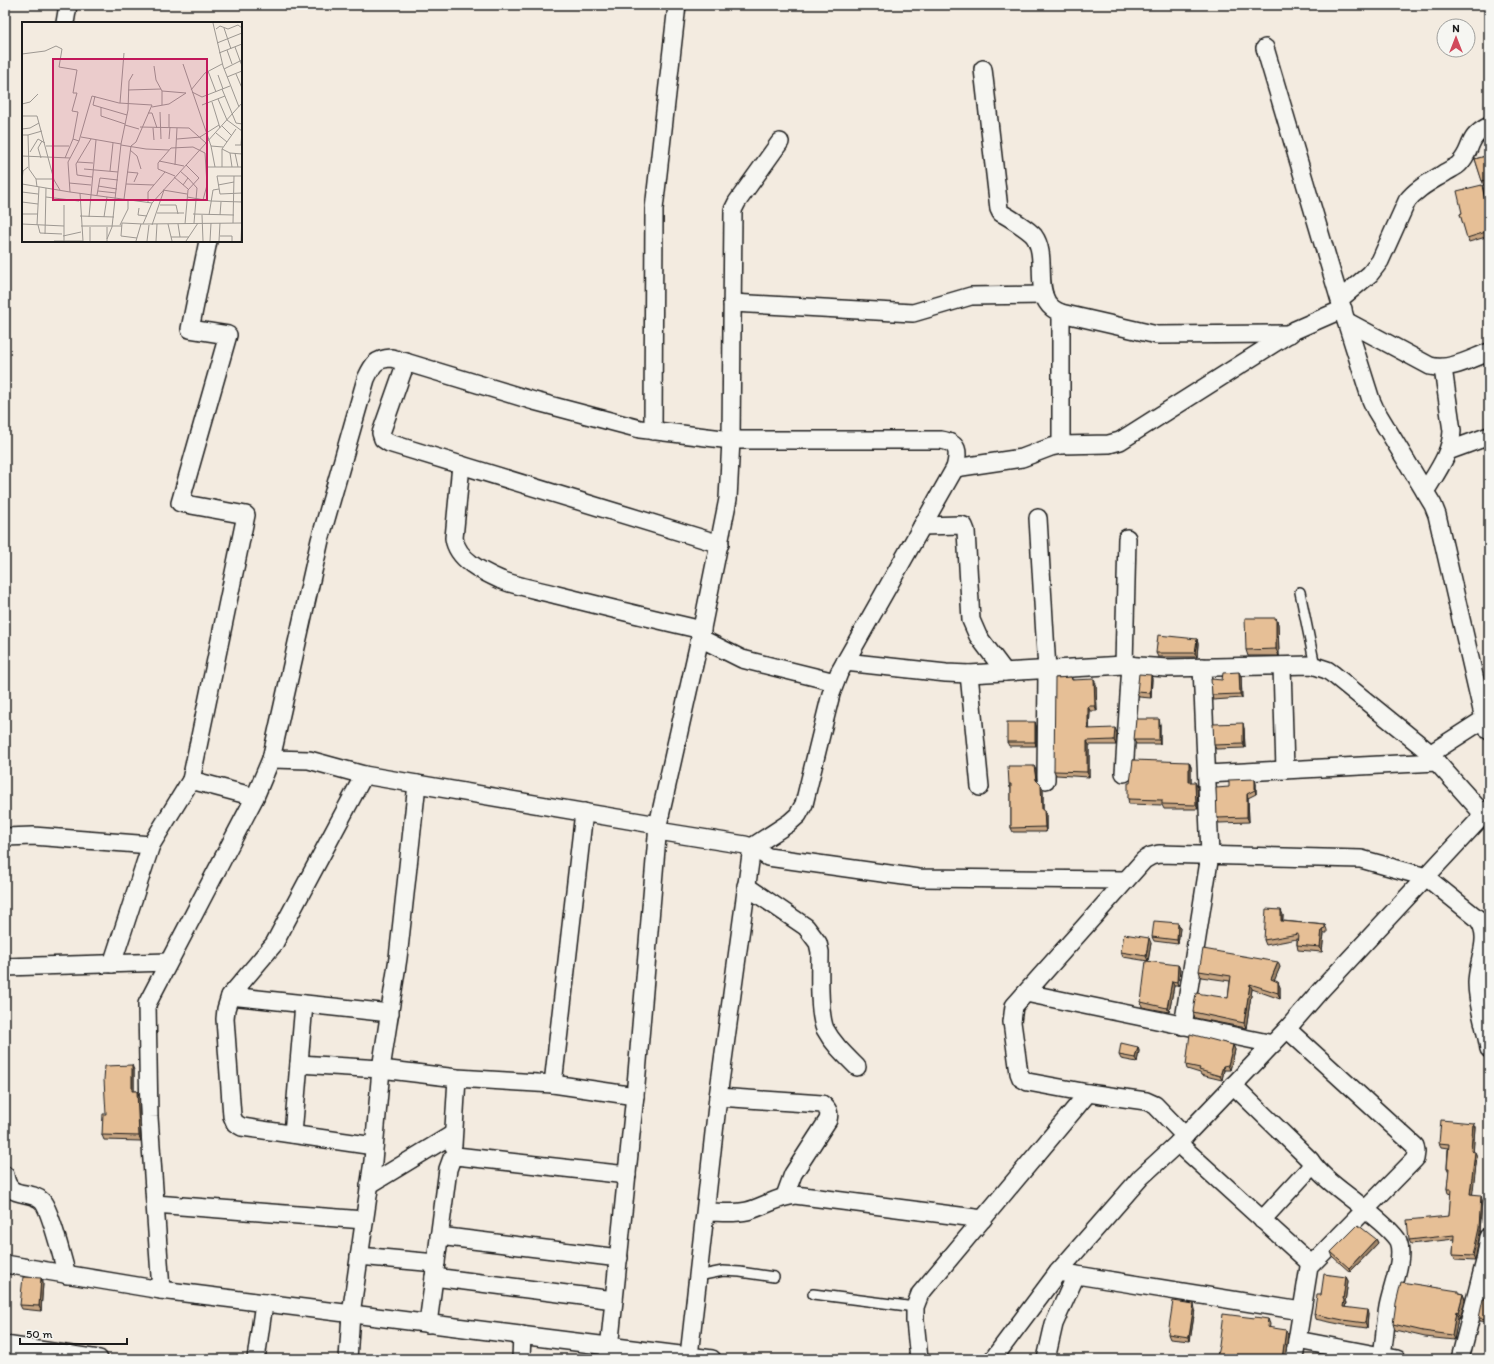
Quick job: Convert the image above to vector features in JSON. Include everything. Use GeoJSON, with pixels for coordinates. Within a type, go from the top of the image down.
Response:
{"type":"FeatureCollection","features":[{"type":"Feature","properties":{"kind":"street"},"geometry":{"type":"LineString","coordinates":[[65,22],[68,5]]}},
{"type":"Feature","properties":{"kind":"street"},"geometry":{"type":"LineString","coordinates":[[653,431],[654,209],[678,5]]}},
{"type":"Feature","properties":{"kind":"street"},"geometry":{"type":"LineString","coordinates":[[1207,774],[1285,770],[1434,758],[1487,722],[1437,515],[1425,492],[1375,409],[1343,310],[1265,48]]}},
{"type":"Feature","properties":{"kind":"street"},"geometry":{"type":"LineString","coordinates":[[983,69],[999,209],[1001,213],[1033,236],[1038,244],[1044,295],[1047,303],[1061,314],[1157,335],[1290,334]]}},
{"type":"Feature","properties":{"kind":"street"},"geometry":{"type":"LineString","coordinates":[[955,468],[1022,458],[1051,447],[1061,445],[1109,444],[1120,441],[1301,327],[1343,310],[1380,261],[1407,201],[1413,193],[1458,165],[1466,155],[1473,138],[1477,133],[1489,126]]}},
{"type":"Feature","properties":{"kind":"street"},"geometry":{"type":"LineString","coordinates":[[609,1353],[627,1175],[658,828],[701,634],[728,499],[731,440],[733,210],[737,202],[780,142]]}},
{"type":"Feature","properties":{"kind":"street"},"geometry":{"type":"LineString","coordinates":[[112,964],[151,845],[191,780],[246,515],[180,503],[228,335],[190,329],[208,242]]}},
{"type":"Feature","properties":{"kind":"street"},"geometry":{"type":"LineString","coordinates":[[732,303],[913,314],[971,296],[1044,295]]}},
{"type":"Feature","properties":{"kind":"street"},"geometry":{"type":"LineString","coordinates":[[1343,310],[1430,366],[1443,368],[1489,352]]}},
{"type":"Feature","properties":{"kind":"street"},"geometry":{"type":"LineString","coordinates":[[1061,314],[1061,445]]}},
{"type":"Feature","properties":{"kind":"street"},"geometry":{"type":"LineString","coordinates":[[161,1290],[149,1117],[147,1004],[255,796],[271,759],[320,540],[366,379],[372,366],[380,359],[392,358],[534,401],[628,427],[653,431],[731,440],[941,440],[950,442],[956,446],[958,456],[955,468],[835,682],[804,804],[798,815],[789,823],[752,847],[718,1097],[689,1356]]}},
{"type":"Feature","properties":{"kind":"street"},"geometry":{"type":"LineString","coordinates":[[406,362],[381,433],[383,439],[388,442],[720,544]]}},
{"type":"Feature","properties":{"kind":"street"},"geometry":{"type":"LineString","coordinates":[[1425,492],[1448,452],[1451,442],[1452,431],[1443,368]]}},
{"type":"Feature","properties":{"kind":"street"},"geometry":{"type":"LineString","coordinates":[[1448,452],[1489,436]]}},
{"type":"Feature","properties":{"kind":"street"},"geometry":{"type":"LineString","coordinates":[[461,465],[454,538],[455,545],[459,552],[484,572],[503,580],[701,634],[742,659],[835,682]]}},
{"type":"Feature","properties":{"kind":"street"},"geometry":{"type":"LineString","coordinates":[[1038,518],[1047,670],[1046,780]]}},
{"type":"Feature","properties":{"kind":"street"},"geometry":{"type":"LineString","coordinates":[[922,526],[961,524],[964,526],[966,531],[971,620],[974,628],[1005,672]]}},
{"type":"Feature","properties":{"kind":"street"},"geometry":{"type":"LineString","coordinates":[[1124,773],[1128,665],[1127,538]]}},
{"type":"Feature","properties":{"kind":"street"},"geometry":{"type":"LineString","coordinates":[[845,662],[946,673],[969,674],[1128,665],[1167,668],[1315,666],[1327,670],[1334,675],[1434,758],[1486,812],[1311,1000],[1273,1044],[1181,1140],[1141,1177],[1058,1272],[993,1359]]}},
{"type":"Feature","properties":{"kind":"street"},"geometry":{"type":"LineString","coordinates":[[1282,666],[1285,770]]}},
{"type":"Feature","properties":{"kind":"street"},"geometry":{"type":"LineString","coordinates":[[1183,1026],[1210,855],[1202,668]]}},
{"type":"Feature","properties":{"kind":"street"},"geometry":{"type":"LineString","coordinates":[[969,674],[980,787]]}},
{"type":"Feature","properties":{"kind":"street"},"geometry":{"type":"LineString","coordinates":[[271,759],[309,760],[364,775],[584,812],[752,847],[768,857],[905,877],[1126,880]]}},
{"type":"Feature","properties":{"kind":"street"},"geometry":{"type":"LineString","coordinates":[[364,775],[274,944],[230,996],[225,1019],[232,1116],[235,1123],[242,1127],[374,1146]]}},
{"type":"Feature","properties":{"kind":"street"},"geometry":{"type":"LineString","coordinates":[[191,780],[255,796]]}},
{"type":"Feature","properties":{"kind":"street"},"geometry":{"type":"LineString","coordinates":[[348,1359],[351,1314],[374,1146],[381,1070],[398,958],[417,784]]}},
{"type":"Feature","properties":{"kind":"street"},"geometry":{"type":"LineString","coordinates":[[553,1084],[584,812]]}},
{"type":"Feature","properties":{"kind":"street"},"geometry":{"type":"LineString","coordinates":[[5,837],[33,836],[151,845]]}},
{"type":"Feature","properties":{"kind":"street"},"geometry":{"type":"LineString","coordinates":[[1311,1264],[1262,1220],[1181,1140],[1155,1105],[1146,1101],[1088,1093],[1028,1082],[1021,1078],[1012,1022],[1014,1006],[1144,860],[1151,856],[1159,854],[1354,858],[1426,877],[1482,923],[1484,940],[1477,987],[1489,1047]]}},
{"type":"Feature","properties":{"kind":"street"},"geometry":{"type":"LineString","coordinates":[[746,886],[806,927],[818,943],[820,952],[821,1016],[825,1028],[840,1050],[857,1067]]}},
{"type":"Feature","properties":{"kind":"street"},"geometry":{"type":"LineString","coordinates":[[5,967],[168,962]]}},
{"type":"Feature","properties":{"kind":"street"},"geometry":{"type":"LineString","coordinates":[[1026,993],[1273,1044]]}},
{"type":"Feature","properties":{"kind":"street"},"geometry":{"type":"LineString","coordinates":[[230,996],[390,1013]]}},
{"type":"Feature","properties":{"kind":"street"},"geometry":{"type":"LineString","coordinates":[[293,1134],[304,1004]]}},
{"type":"Feature","properties":{"kind":"street"},"geometry":{"type":"LineString","coordinates":[[1287,1029],[1415,1146],[1416,1152],[1415,1159],[1311,1264],[1294,1359]]}},
{"type":"Feature","properties":{"kind":"street"},"geometry":{"type":"LineString","coordinates":[[299,1064],[381,1070],[457,1078],[553,1084],[634,1096]]}},
{"type":"Feature","properties":{"kind":"street"},"geometry":{"type":"LineString","coordinates":[[428,1324],[448,1169],[452,1158],[457,1078]]}},
{"type":"Feature","properties":{"kind":"street"},"geometry":{"type":"LineString","coordinates":[[1233,1085],[1310,1160],[1318,1171],[1366,1210],[1398,1241],[1399,1260],[1390,1296],[1387,1358],[1297,1340]]}},
{"type":"Feature","properties":{"kind":"street"},"geometry":{"type":"LineString","coordinates":[[919,1359],[915,1307],[920,1294],[1088,1093]]}},
{"type":"Feature","properties":{"kind":"street"},"geometry":{"type":"LineString","coordinates":[[718,1097],[822,1104],[828,1108],[830,1114],[828,1120],[793,1174],[785,1196]]}},
{"type":"Feature","properties":{"kind":"street"},"geometry":{"type":"LineString","coordinates":[[369,1185],[453,1134]]}},
{"type":"Feature","properties":{"kind":"street"},"geometry":{"type":"LineString","coordinates":[[452,1158],[456,1156],[627,1175]]}},
{"type":"Feature","properties":{"kind":"street"},"geometry":{"type":"LineString","coordinates":[[1262,1220],[1309,1169],[1310,1160]]}},
{"type":"Feature","properties":{"kind":"street"},"geometry":{"type":"LineString","coordinates":[[5,1175],[8,1187],[14,1192],[34,1195],[43,1201],[48,1212],[67,1275]]}},
{"type":"Feature","properties":{"kind":"street"},"geometry":{"type":"LineString","coordinates":[[706,1212],[737,1213],[747,1211],[785,1196],[795,1195],[983,1219]]}},
{"type":"Feature","properties":{"kind":"street"},"geometry":{"type":"LineString","coordinates":[[155,1204],[364,1220]]}},
{"type":"Feature","properties":{"kind":"street"},"geometry":{"type":"LineString","coordinates":[[439,1236],[618,1258]]}},
{"type":"Feature","properties":{"kind":"street"},"geometry":{"type":"LineString","coordinates":[[1460,1359],[1485,1261],[1489,1237]]}},
{"type":"Feature","properties":{"kind":"street"},"geometry":{"type":"LineString","coordinates":[[359,1256],[614,1300]]}},
{"type":"Feature","properties":{"kind":"street"},"geometry":{"type":"LineString","coordinates":[[5,1264],[161,1290],[522,1335],[609,1353],[689,1356],[712,1359]]}},
{"type":"Feature","properties":{"kind":"street"},"geometry":{"type":"LineString","coordinates":[[1058,1272],[1302,1312]]}},
{"type":"Feature","properties":{"kind":"street"},"geometry":{"type":"LineString","coordinates":[[1046,1359],[1054,1324],[1076,1275]]}},
{"type":"Feature","properties":{"kind":"street"},"geometry":{"type":"LineString","coordinates":[[256,1359],[264,1303]]}},
{"type":"Feature","properties":{"kind":"street"},"geometry":{"type":"LineString","coordinates":[[521,1359],[522,1335]]}},
{"type":"Feature","properties":{"kind":"street"},"geometry":{"type":"LineString","coordinates":[[5,1345],[99,1359]]}},
{"type":"Feature","properties":{"kind":"lane"},"geometry":{"type":"LineString","coordinates":[[1300,592],[1315,666]]}},
{"type":"Feature","properties":{"kind":"lane"},"geometry":{"type":"LineString","coordinates":[[698,1276],[723,1271],[774,1277]]}},
{"type":"Feature","properties":{"kind":"lane"},"geometry":{"type":"LineString","coordinates":[[813,1294],[915,1307]]}},
{"type":"Feature","properties":{"kind":"building"},"geometry":{"type":"Polygon","coordinates":[[[1489,155],[1489,179],[1482,181],[1475,159],[1489,155]]]}},
{"type":"Feature","properties":{"kind":"building"},"geometry":{"type":"Polygon","coordinates":[[[1482,185],[1486,206],[1489,205],[1489,231],[1467,238],[1460,214],[1462,213],[1457,191],[1482,185]]]}},
{"type":"Feature","properties":{"kind":"building"},"geometry":{"type":"Polygon","coordinates":[[[1245,618],[1276,618],[1276,649],[1246,650],[1245,618]]]}},
{"type":"Feature","properties":{"kind":"building"},"geometry":{"type":"Polygon","coordinates":[[[1158,635],[1197,639],[1195,653],[1156,653],[1158,635]]]}},
{"type":"Feature","properties":{"kind":"building"},"geometry":{"type":"Polygon","coordinates":[[[1239,672],[1240,694],[1212,695],[1211,679],[1222,680],[1223,673],[1239,672]]]}},
{"type":"Feature","properties":{"kind":"building"},"geometry":{"type":"Polygon","coordinates":[[[1139,674],[1151,675],[1150,693],[1137,692],[1139,674]]]}},
{"type":"Feature","properties":{"kind":"building"},"geometry":{"type":"Polygon","coordinates":[[[1071,677],[1072,680],[1094,679],[1095,706],[1088,706],[1088,729],[1115,728],[1114,740],[1087,741],[1087,772],[1054,771],[1055,678],[1071,677]]]}},
{"type":"Feature","properties":{"kind":"building"},"geometry":{"type":"Polygon","coordinates":[[[1136,719],[1159,719],[1159,740],[1134,740],[1136,719]]]}},
{"type":"Feature","properties":{"kind":"building"},"geometry":{"type":"Polygon","coordinates":[[[1007,722],[1035,722],[1035,742],[1007,742],[1007,722]]]}},
{"type":"Feature","properties":{"kind":"building"},"geometry":{"type":"Polygon","coordinates":[[[1243,723],[1243,744],[1214,745],[1213,724],[1243,723]]]}},
{"type":"Feature","properties":{"kind":"building"},"geometry":{"type":"Polygon","coordinates":[[[1133,760],[1189,762],[1189,782],[1195,782],[1196,805],[1162,804],[1162,800],[1128,799],[1128,783],[1130,783],[1133,760]]]}},
{"type":"Feature","properties":{"kind":"building"},"geometry":{"type":"Polygon","coordinates":[[[1008,766],[1034,766],[1036,780],[1041,785],[1042,810],[1044,810],[1045,827],[1011,828],[1011,784],[1009,784],[1008,766]]]}},
{"type":"Feature","properties":{"kind":"building"},"geometry":{"type":"Polygon","coordinates":[[[1255,779],[1255,790],[1247,794],[1247,817],[1217,818],[1216,788],[1229,787],[1229,780],[1255,779]]]}},
{"type":"Feature","properties":{"kind":"building"},"geometry":{"type":"Polygon","coordinates":[[[1266,909],[1281,910],[1281,921],[1325,925],[1325,928],[1322,929],[1320,947],[1297,945],[1298,934],[1264,940],[1266,909]]]}},
{"type":"Feature","properties":{"kind":"building"},"geometry":{"type":"Polygon","coordinates":[[[1154,921],[1178,923],[1177,940],[1152,937],[1154,921]]]}},
{"type":"Feature","properties":{"kind":"building"},"geometry":{"type":"Polygon","coordinates":[[[1124,934],[1149,938],[1146,956],[1121,952],[1124,934]]]}},
{"type":"Feature","properties":{"kind":"building"},"geometry":{"type":"Polygon","coordinates":[[[1203,949],[1278,962],[1271,979],[1278,982],[1278,993],[1250,984],[1244,1023],[1193,1012],[1196,993],[1228,998],[1231,976],[1199,971],[1203,949]]]}},
{"type":"Feature","properties":{"kind":"building"},"geometry":{"type":"Polygon","coordinates":[[[1146,961],[1178,965],[1177,982],[1172,981],[1167,1008],[1141,1002],[1146,961]]]}},
{"type":"Feature","properties":{"kind":"building"},"geometry":{"type":"Polygon","coordinates":[[[1190,1034],[1233,1045],[1228,1065],[1223,1066],[1220,1076],[1199,1070],[1200,1068],[1186,1065],[1190,1034]]]}},
{"type":"Feature","properties":{"kind":"building"},"geometry":{"type":"Polygon","coordinates":[[[1121,1043],[1138,1047],[1135,1058],[1119,1055],[1121,1043]]]}},
{"type":"Feature","properties":{"kind":"building"},"geometry":{"type":"Polygon","coordinates":[[[132,1065],[132,1091],[137,1091],[139,1136],[102,1135],[103,1114],[106,1114],[104,1080],[105,1066],[132,1065]]]}},
{"type":"Feature","properties":{"kind":"building"},"geometry":{"type":"Polygon","coordinates":[[[1441,1120],[1473,1123],[1471,1151],[1475,1152],[1470,1194],[1481,1195],[1479,1228],[1473,1256],[1453,1255],[1454,1235],[1409,1240],[1407,1220],[1449,1216],[1451,1189],[1447,1189],[1449,1168],[1447,1168],[1449,1144],[1439,1143],[1441,1120]]]}},
{"type":"Feature","properties":{"kind":"building"},"geometry":{"type":"Polygon","coordinates":[[[1358,1225],[1376,1239],[1349,1268],[1331,1252],[1358,1225]]]}},
{"type":"Feature","properties":{"kind":"building"},"geometry":{"type":"Polygon","coordinates":[[[1324,1274],[1346,1277],[1343,1307],[1367,1310],[1365,1323],[1314,1314],[1317,1295],[1321,1295],[1324,1274]]]}},
{"type":"Feature","properties":{"kind":"building"},"geometry":{"type":"Polygon","coordinates":[[[23,1277],[41,1278],[39,1306],[20,1305],[23,1277]]]}},
{"type":"Feature","properties":{"kind":"building"},"geometry":{"type":"Polygon","coordinates":[[[1401,1282],[1458,1291],[1458,1293],[1463,1294],[1458,1313],[1456,1312],[1452,1335],[1423,1331],[1393,1324],[1401,1282]]]}},
{"type":"Feature","properties":{"kind":"building"},"geometry":{"type":"Polygon","coordinates":[[[1483,1299],[1489,1299],[1489,1319],[1479,1318],[1483,1299]]]}},
{"type":"Feature","properties":{"kind":"building"},"geometry":{"type":"Polygon","coordinates":[[[1173,1301],[1194,1304],[1189,1337],[1168,1334],[1173,1301]]]}},
{"type":"Feature","properties":{"kind":"building"},"geometry":{"type":"Polygon","coordinates":[[[1223,1314],[1268,1319],[1267,1327],[1286,1330],[1282,1359],[1216,1359],[1223,1314]]]}}]}
